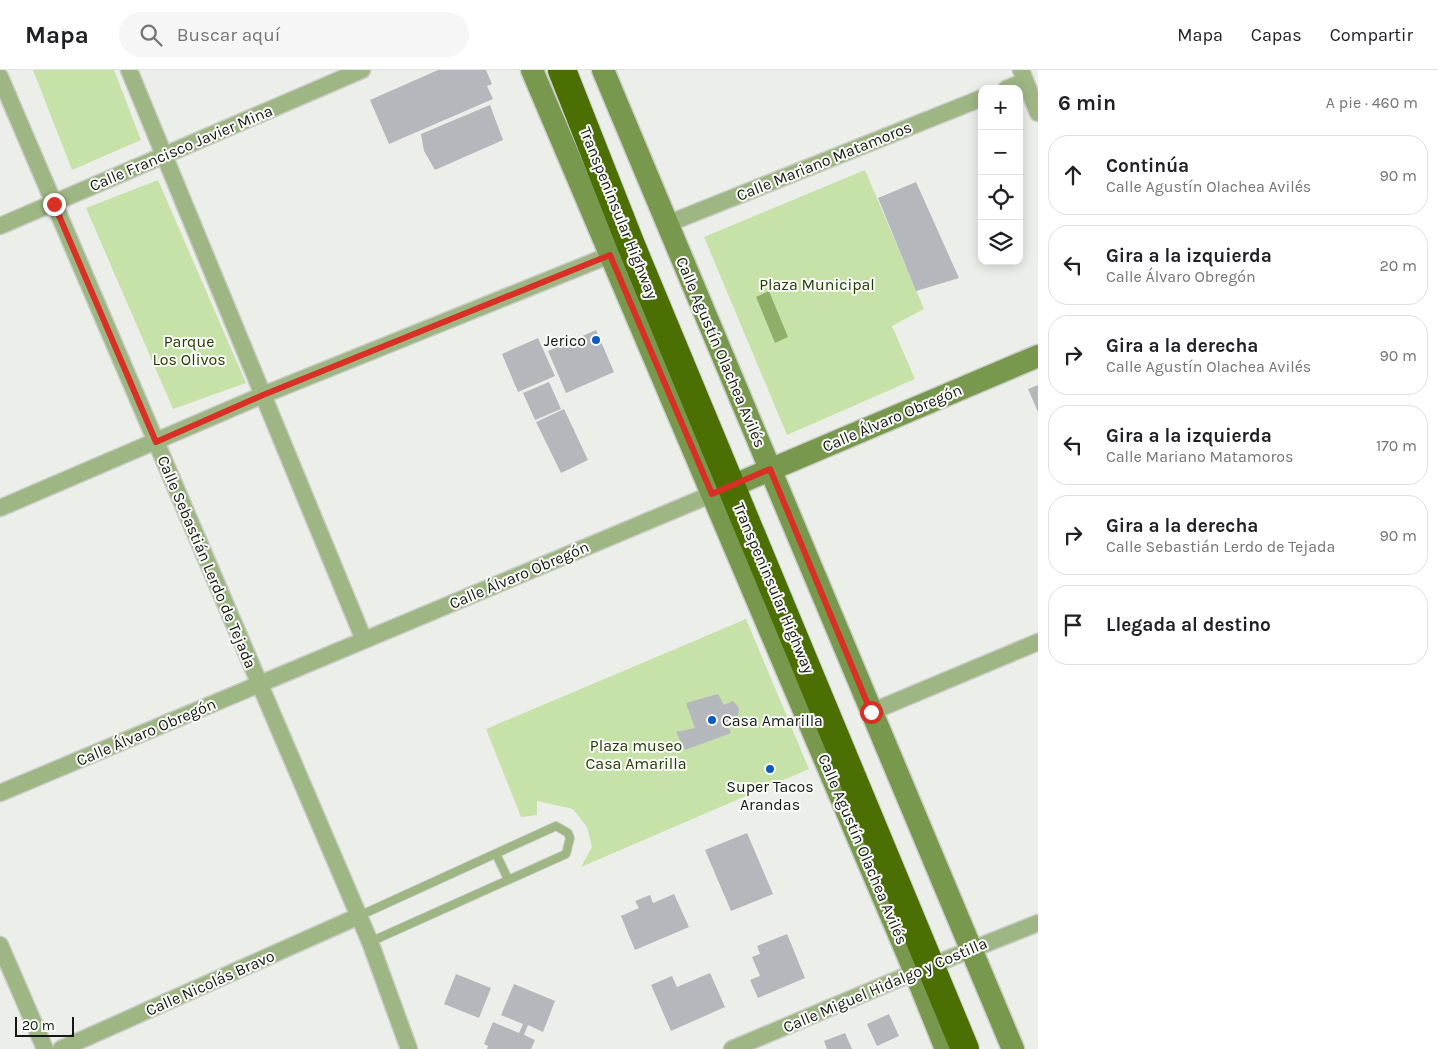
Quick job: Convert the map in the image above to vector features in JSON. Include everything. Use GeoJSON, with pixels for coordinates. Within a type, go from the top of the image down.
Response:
{"type":"FeatureCollection","features":[{"type":"Feature","properties":{"kind":"highway","name":"Transpeninsular Highway"},"geometry":{"type":"LineString","coordinates":[[562,70],[631,245],[722,490],[923,968],[965,1049]]}},
{"type":"Feature","properties":{"kind":"street"},"geometry":{"type":"LineString","coordinates":[[129,70],[364,640]]}},
{"type":"Feature","properties":{"kind":"street","name":"Calle Francisco Javier Mina"},"geometry":{"type":"LineString","coordinates":[[0,226],[362,70]]}},
{"type":"Feature","properties":{"kind":"street"},"geometry":{"type":"LineString","coordinates":[[532,70],[610,255],[722,490]]}},
{"type":"Feature","properties":{"kind":"street","name":"Calle Agustín Olachea Avilés"},"geometry":{"type":"LineString","coordinates":[[603,70],[1013,1049]]}},
{"type":"Feature","properties":{"kind":"street"},"geometry":{"type":"LineString","coordinates":[[1011,85],[1023,76],[1038,113]]}},
{"type":"Feature","properties":{"kind":"street","name":"Calle Sebastián Lerdo de Tejada"},"geometry":{"type":"LineString","coordinates":[[0,77],[370,942],[409,1049]]}},
{"type":"Feature","properties":{"kind":"street","name":"Calle Mariano Matamoros"},"geometry":{"type":"LineString","coordinates":[[667,224],[978,100]]}},
{"type":"Feature","properties":{"kind":"street"},"geometry":{"type":"LineString","coordinates":[[0,508],[263,395],[610,255]]}},
{"type":"Feature","properties":{"kind":"street","name":"Calle Álvaro Obregón"},"geometry":{"type":"LineString","coordinates":[[0,793],[1038,356]]}},
{"type":"Feature","properties":{"kind":"street"},"geometry":{"type":"LineString","coordinates":[[871,712],[1038,642]]}},
{"type":"Feature","properties":{"kind":"street","name":"Calle Nicolás Bravo"},"geometry":{"type":"LineString","coordinates":[[61,1049],[359,916]]}},
{"type":"Feature","properties":{"kind":"street","name":"Calle Miguel Hidalgo y Costilla"},"geometry":{"type":"LineString","coordinates":[[732,1049],[923,968],[1038,922]]}},
{"type":"Feature","properties":{"kind":"street"},"geometry":{"type":"LineString","coordinates":[[0,945],[44,1049]]}},
{"type":"Feature","properties":{"kind":"street"},"geometry":{"type":"LineString","coordinates":[[923,968],[946,1049]]}},
{"type":"Feature","properties":{"kind":"lane"},"geometry":{"type":"LineString","coordinates":[[359,916],[556,826],[568,833],[570,838],[566,854],[370,942]]}},
{"type":"Feature","properties":{"kind":"lane"},"geometry":{"type":"LineString","coordinates":[[496,854],[508,879]]}},
{"type":"Feature","properties":{"kind":"green space"},"geometry":{"type":"Polygon","coordinates":[[[33,70],[114,70],[141,140],[72,170],[33,70]]]}},
{"type":"Feature","properties":{"kind":"green space","name":"Plaza Municipal"},"geometry":{"type":"Polygon","coordinates":[[[865,170],[924,309],[892,326],[915,379],[787,435],[704,237],[865,170]]]}},
{"type":"Feature","properties":{"kind":"green space","name":"Parque Los Olivos"},"geometry":{"type":"Polygon","coordinates":[[[158,180],[246,383],[173,409],[86,208],[158,180]]]}},
{"type":"Feature","properties":{"kind":"green space","name":"Plaza museo Casa Amarilla"},"geometry":{"type":"Polygon","coordinates":[[[746,619],[809,769],[581,867],[592,847],[587,827],[573,809],[537,801],[537,815],[521,817],[486,729],[746,619]]]}},
{"type":"Feature","properties":{"kind":"shaded area"},"geometry":{"type":"Polygon","coordinates":[[[769,291],[788,337],[775,343],[756,297],[769,291]]]}},
{"type":"Feature","properties":{"kind":"building"},"geometry":{"type":"Polygon","coordinates":[[[438,70],[486,70],[492,84],[487,86],[493,99],[389,144],[370,100],[438,70]]]}},
{"type":"Feature","properties":{"kind":"building"},"geometry":{"type":"Polygon","coordinates":[[[490,105],[503,140],[435,170],[424,151],[421,134],[490,105]]]}},
{"type":"Feature","properties":{"kind":"building"},"geometry":{"type":"Polygon","coordinates":[[[916,182],[959,278],[916,291],[878,198],[916,182]]]}},
{"type":"Feature","properties":{"kind":"building"},"geometry":{"type":"Polygon","coordinates":[[[596,330],[614,372],[566,393],[548,351],[596,330]]]}},
{"type":"Feature","properties":{"kind":"building"},"geometry":{"type":"Polygon","coordinates":[[[538,338],[555,376],[518,392],[502,354],[538,338]]]}},
{"type":"Feature","properties":{"kind":"building"},"geometry":{"type":"Polygon","coordinates":[[[549,382],[561,409],[535,420],[523,393],[549,382]]]}},
{"type":"Feature","properties":{"kind":"building"},"geometry":{"type":"Polygon","coordinates":[[[1038,385],[1038,412],[1028,389],[1038,385]]]}},
{"type":"Feature","properties":{"kind":"building"},"geometry":{"type":"Polygon","coordinates":[[[564,409],[588,460],[561,473],[536,422],[564,409]]]}},
{"type":"Feature","properties":{"kind":"building","name":"Casa Amarilla"},"geometry":{"type":"Polygon","coordinates":[[[718,694],[724,705],[733,701],[739,708],[738,718],[726,722],[731,733],[685,750],[676,732],[695,728],[686,703],[718,694]]]}},
{"type":"Feature","properties":{"kind":"building"},"geometry":{"type":"Polygon","coordinates":[[[747,833],[773,894],[731,911],[705,850],[747,833]]]}},
{"type":"Feature","properties":{"kind":"building"},"geometry":{"type":"Polygon","coordinates":[[[674,894],[689,927],[635,950],[621,916],[639,908],[635,901],[650,895],[653,903],[674,894]]]}},
{"type":"Feature","properties":{"kind":"building"},"geometry":{"type":"Polygon","coordinates":[[[787,934],[805,978],[758,998],[750,980],[760,976],[752,957],[760,954],[757,946],[787,934]]]}},
{"type":"Feature","properties":{"kind":"building"},"geometry":{"type":"Polygon","coordinates":[[[710,973],[725,1007],[671,1031],[651,985],[672,976],[677,987],[710,973]]]}},
{"type":"Feature","properties":{"kind":"building"},"geometry":{"type":"Polygon","coordinates":[[[456,974],[491,988],[479,1018],[444,1004],[456,974]]]}},
{"type":"Feature","properties":{"kind":"building"},"geometry":{"type":"Polygon","coordinates":[[[514,984],[555,1001],[543,1032],[528,1025],[524,1035],[535,1040],[531,1049],[487,1049],[488,1046],[484,1044],[493,1022],[519,1033],[523,1024],[501,1015],[514,984]]]}},
{"type":"Feature","properties":{"kind":"building"},"geometry":{"type":"Polygon","coordinates":[[[889,1014],[899,1036],[877,1046],[867,1024],[889,1014]]]}},
{"type":"Feature","properties":{"kind":"building"},"geometry":{"type":"Polygon","coordinates":[[[845,1033],[852,1049],[827,1049],[824,1041],[845,1033]]]}},
{"type":"Feature","properties":{"kind":"place","name":"Jerico"},"geometry":{"type":"Point","coordinates":[596,340]}},
{"type":"Feature","properties":{"kind":"place","name":"Casa Amarilla"},"geometry":{"type":"Point","coordinates":[712,720]}},
{"type":"Feature","properties":{"kind":"place","name":"Super Tacos Arandas"},"geometry":{"type":"Point","coordinates":[770,769]}},
{"type":"Feature","properties":{"kind":"route"},"geometry":{"type":"LineString","coordinates":[[54,204],[156,442],[263,395],[610,255],[712,494],[770,469],[871,712]]}}]}
